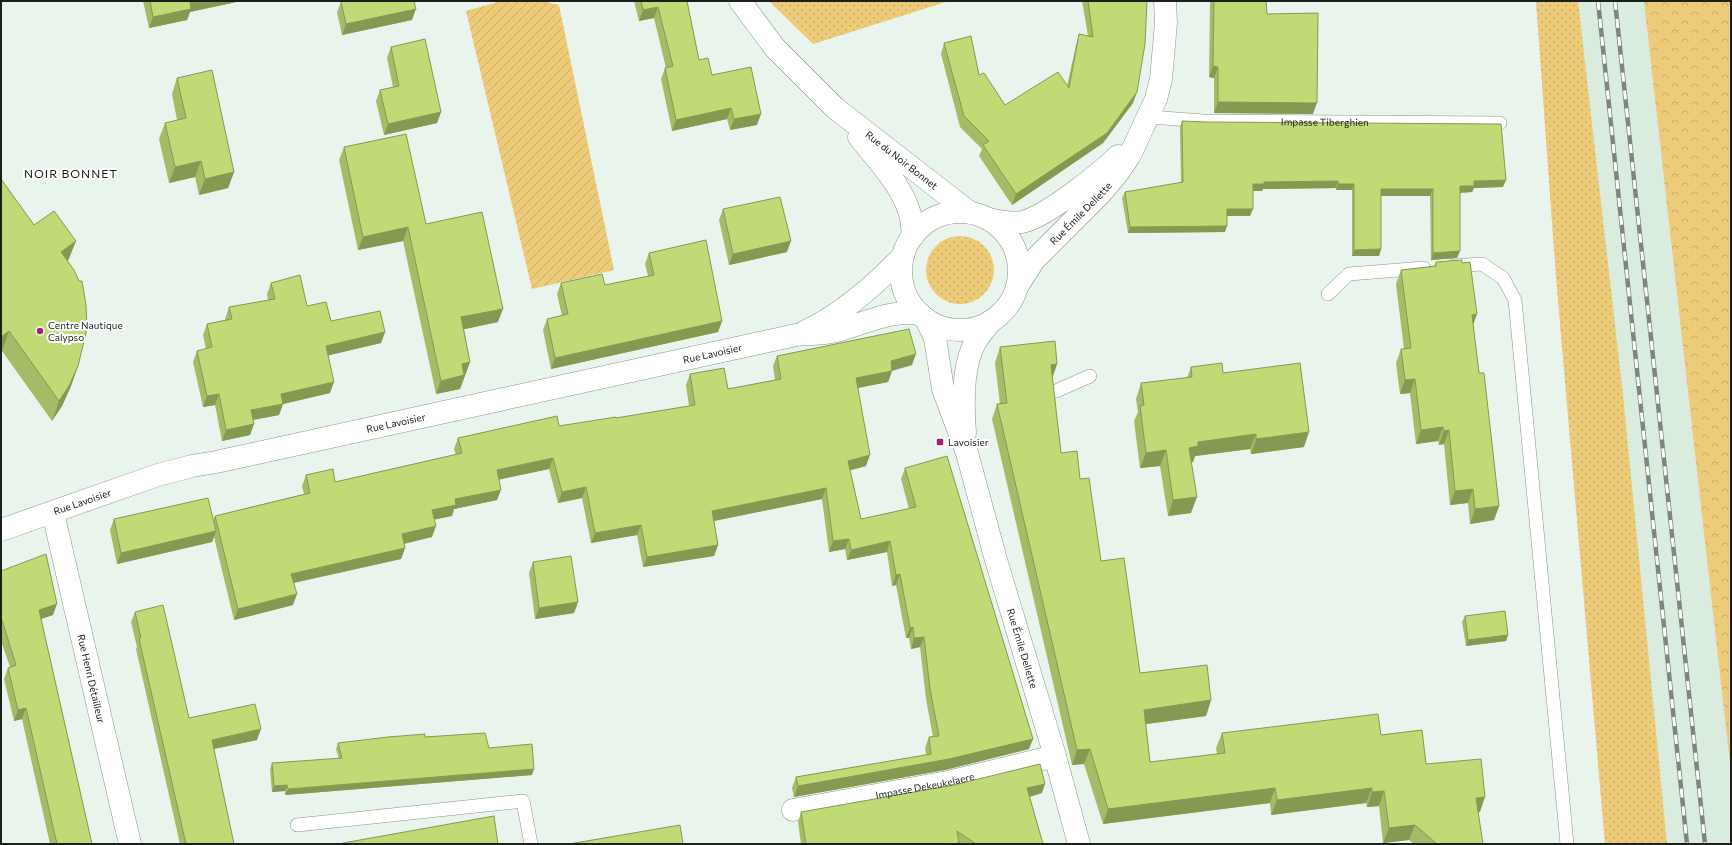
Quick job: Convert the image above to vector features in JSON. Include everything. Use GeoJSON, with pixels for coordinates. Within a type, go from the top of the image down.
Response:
{"type":"FeatureCollection","features":[{"type":"Feature","properties":{"kind":"street","name":"Rue du Noir Bonnet"},"geometry":{"type":"LineString","coordinates":[[740,1],[775,48],[835,108],[895,184],[909,210],[913,236]]}},
{"type":"Feature","properties":{"kind":"street","name":"Rue Émile Dellette"},"geometry":{"type":"LineString","coordinates":[[1016,289],[1034,260],[1101,193],[1118,173],[1130,155],[1156,99],[1161,79],[1166,23],[1165,1]]}},
{"type":"Feature","properties":{"kind":"street","name":"Rue du Noir Bonnet"},"geometry":{"type":"LineString","coordinates":[[835,108],[978,216]]}},
{"type":"Feature","properties":{"kind":"street","name":"Rue Émile Dellette"},"geometry":{"type":"LineString","coordinates":[[978,216],[1013,223],[1023,222],[1038,215],[1067,197],[1101,171],[1144,125]]}},
{"type":"Feature","properties":{"kind":"street"},"geometry":{"type":"LineString","coordinates":[[953,212],[978,216],[1004,232],[1015,249],[1018,257],[1019,273],[1016,289],[1006,308],[991,321],[975,328],[958,330],[942,327],[923,317],[910,302],[903,288],[901,272],[905,249],[913,236],[924,224],[937,216],[953,212]]}},
{"type":"Feature","properties":{"kind":"street","name":"Rue Lavoisier"},"geometry":{"type":"LineString","coordinates":[[796,335],[825,321],[842,309],[874,284],[903,256]]}},
{"type":"Feature","properties":{"kind":"street","name":"Rue Lavoisier"},"geometry":{"type":"LineString","coordinates":[[1,530],[158,475],[192,466],[796,335],[836,330],[892,314],[910,312],[923,317]]}},
{"type":"Feature","properties":{"kind":"street","name":"Rue Émile Dellette"},"geometry":{"type":"LineString","coordinates":[[923,317],[935,338],[945,395],[966,453],[1016,628],[1055,756],[1079,844]]}},
{"type":"Feature","properties":{"kind":"street","name":"Rue Émile Dellette"},"geometry":{"type":"LineString","coordinates":[[966,453],[970,406],[964,385],[975,342],[991,321]]}},
{"type":"Feature","properties":{"kind":"street","name":"Rue Henri Détailleur"},"geometry":{"type":"LineString","coordinates":[[53,513],[130,844]]}},
{"type":"Feature","properties":{"kind":"street","name":"Impasse Dekeukelaere"},"geometry":{"type":"LineString","coordinates":[[793,810],[948,782],[1055,756]]}},
{"type":"Feature","properties":{"kind":"lane","name":"Impasse Tiberghien"},"geometry":{"type":"LineString","coordinates":[[1144,125],[1204,122],[1500,123]]}},
{"type":"Feature","properties":{"kind":"lane"},"geometry":{"type":"LineString","coordinates":[[1328,294],[1349,274],[1482,264],[1503,278],[1515,300],[1567,844]]}},
{"type":"Feature","properties":{"kind":"lane"},"geometry":{"type":"LineString","coordinates":[[1056,392],[1090,376]]}},
{"type":"Feature","properties":{"kind":"lane"},"geometry":{"type":"LineString","coordinates":[[297,825],[523,801],[531,844]]}},
{"type":"Feature","properties":{"kind":"shaded area"},"geometry":{"type":"Polygon","coordinates":[[[1536,1],[1731,1],[1731,844],[1605,844],[1556,277],[1536,1]]]}},
{"type":"Feature","properties":{"kind":"green space"},"geometry":{"type":"Polygon","coordinates":[[[501,1],[543,1],[559,5],[614,270],[532,289],[466,11],[501,1]]]}},
{"type":"Feature","properties":{"kind":"green space"},"geometry":{"type":"Polygon","coordinates":[[[769,1],[949,1],[813,44],[769,1]]]}},
{"type":"Feature","properties":{"kind":"green space"},"geometry":{"type":"Polygon","coordinates":[[[1536,1],[1578,1],[1623,395],[1667,844],[1605,844],[1556,277],[1536,1]]]}},
{"type":"Feature","properties":{"kind":"green space"},"geometry":{"type":"Polygon","coordinates":[[[1644,1],[1731,1],[1731,772],[1644,1]]]}},
{"type":"Feature","properties":{"kind":"green space"},"geometry":{"type":"Polygon","coordinates":[[[953,236],[967,236],[979,241],[989,251],[994,263],[994,277],[989,289],[979,299],[967,304],[953,304],[941,299],[931,289],[926,277],[926,263],[931,251],[941,241],[953,236]]]}},
{"type":"Feature","properties":{"kind":"building"},"geometry":{"type":"Polygon","coordinates":[[[150,1],[195,1],[190,2],[191,9],[153,17],[150,1]]]}},
{"type":"Feature","properties":{"kind":"building"},"geometry":{"type":"Polygon","coordinates":[[[414,1],[416,9],[346,24],[341,2],[414,1]]]}},
{"type":"Feature","properties":{"kind":"building"},"geometry":{"type":"Polygon","coordinates":[[[641,1],[687,1],[699,60],[708,58],[712,75],[751,67],[761,114],[734,119],[731,108],[676,120],[665,68],[673,66],[658,7],[643,10],[641,1]]]}},
{"type":"Feature","properties":{"kind":"building"},"geometry":{"type":"Polygon","coordinates":[[[1088,1],[1147,1],[1145,44],[1137,92],[1107,133],[1016,194],[983,145],[989,141],[964,116],[944,43],[971,36],[979,75],[984,73],[1005,105],[1058,72],[1069,88],[1079,34],[1093,37],[1088,1]]]}},
{"type":"Feature","properties":{"kind":"building"},"geometry":{"type":"Polygon","coordinates":[[[1214,1],[1266,1],[1267,14],[1318,13],[1317,103],[1218,102],[1218,67],[1213,66],[1214,1]]]}},
{"type":"Feature","properties":{"kind":"building"},"geometry":{"type":"Polygon","coordinates":[[[425,39],[441,112],[388,124],[380,90],[399,86],[391,47],[425,39]]]}},
{"type":"Feature","properties":{"kind":"building"},"geometry":{"type":"Polygon","coordinates":[[[212,70],[234,172],[205,179],[201,161],[175,167],[165,123],[186,118],[177,78],[212,70]]]}},
{"type":"Feature","properties":{"kind":"building"},"geometry":{"type":"Polygon","coordinates":[[[1182,121],[1501,124],[1506,180],[1474,181],[1474,186],[1460,186],[1460,251],[1433,253],[1433,189],[1381,189],[1381,249],[1354,250],[1354,184],[1338,184],[1338,181],[1264,182],[1264,184],[1253,184],[1253,209],[1227,209],[1227,226],[1130,227],[1125,192],[1183,182],[1182,121]]]}},
{"type":"Feature","properties":{"kind":"building"},"geometry":{"type":"Polygon","coordinates":[[[406,134],[426,224],[482,212],[503,309],[461,317],[470,362],[462,364],[464,375],[441,381],[408,227],[363,237],[344,147],[406,134]]]}},
{"type":"Feature","properties":{"kind":"building","name":"Centre Nautique Calypso"},"geometry":{"type":"Polygon","coordinates":[[[1,179],[34,225],[54,211],[76,241],[61,252],[74,270],[79,281],[82,281],[86,305],[87,329],[78,366],[69,386],[59,401],[9,331],[1,337],[1,179]]]}},
{"type":"Feature","properties":{"kind":"building"},"geometry":{"type":"Polygon","coordinates":[[[780,197],[791,241],[733,254],[723,209],[780,197]]]}},
{"type":"Feature","properties":{"kind":"building"},"geometry":{"type":"Polygon","coordinates":[[[706,240],[722,321],[555,358],[547,319],[568,314],[561,283],[602,274],[605,285],[654,275],[649,253],[706,240]]]}},
{"type":"Feature","properties":{"kind":"building"},"geometry":{"type":"Polygon","coordinates":[[[1462,260],[1462,263],[1470,262],[1477,314],[1472,315],[1479,373],[1484,373],[1499,506],[1475,509],[1473,489],[1455,491],[1449,430],[1444,431],[1443,427],[1421,430],[1415,379],[1405,380],[1401,349],[1411,348],[1401,270],[1436,266],[1436,262],[1462,260]]]}},
{"type":"Feature","properties":{"kind":"building"},"geometry":{"type":"Polygon","coordinates":[[[300,275],[307,306],[326,302],[331,321],[380,311],[385,332],[326,346],[334,382],[281,394],[283,404],[251,410],[254,424],[226,430],[219,394],[207,396],[197,351],[212,347],[207,324],[232,319],[229,307],[275,299],[271,283],[300,275]]]}},
{"type":"Feature","properties":{"kind":"building"},"geometry":{"type":"Polygon","coordinates":[[[909,329],[916,354],[891,361],[892,371],[856,378],[870,455],[848,461],[861,519],[916,507],[905,468],[947,456],[1033,739],[949,759],[798,786],[796,777],[931,754],[929,737],[939,736],[930,689],[924,637],[914,638],[913,627],[910,628],[900,574],[896,575],[890,541],[851,550],[849,539],[833,541],[826,488],[712,511],[718,545],[647,557],[641,525],[595,533],[586,487],[562,492],[553,458],[497,470],[501,490],[455,499],[456,505],[432,510],[436,526],[402,534],[405,548],[291,574],[297,594],[238,609],[215,516],[310,493],[306,475],[333,469],[335,482],[462,453],[458,438],[557,416],[559,426],[695,405],[690,374],[724,368],[728,389],[781,379],[777,356],[909,329]]]}},
{"type":"Feature","properties":{"kind":"building"},"geometry":{"type":"Polygon","coordinates":[[[1055,341],[1057,364],[1051,365],[1061,453],[1077,451],[1080,479],[1089,478],[1101,561],[1124,558],[1140,673],[1207,665],[1211,700],[1144,710],[1150,762],[1225,753],[1222,733],[1378,714],[1381,735],[1422,730],[1426,764],[1481,759],[1485,797],[1476,798],[1483,844],[1437,844],[1415,825],[1389,828],[1384,791],[1372,792],[1372,788],[1277,800],[1275,788],[1108,809],[1090,749],[1077,750],[997,404],[1007,403],[1000,347],[1055,341]]]}},
{"type":"Feature","properties":{"kind":"building"},"geometry":{"type":"Polygon","coordinates":[[[1222,363],[1223,373],[1300,363],[1309,432],[1256,439],[1256,434],[1198,442],[1198,446],[1189,448],[1197,497],[1173,500],[1166,450],[1146,453],[1140,406],[1144,405],[1141,383],[1192,377],[1191,367],[1222,363]]]}},
{"type":"Feature","properties":{"kind":"building"},"geometry":{"type":"Polygon","coordinates":[[[208,498],[216,531],[121,553],[114,519],[208,498]]]}},
{"type":"Feature","properties":{"kind":"building"},"geometry":{"type":"Polygon","coordinates":[[[46,554],[57,604],[39,610],[92,844],[57,844],[26,708],[18,710],[8,668],[16,665],[2,620],[1,621],[1,571],[46,554]]]}},
{"type":"Feature","properties":{"kind":"building"},"geometry":{"type":"Polygon","coordinates":[[[571,556],[578,602],[539,608],[533,562],[571,556]]]}},
{"type":"Feature","properties":{"kind":"building"},"geometry":{"type":"Polygon","coordinates":[[[163,605],[189,718],[255,704],[261,729],[212,740],[234,844],[186,844],[139,639],[141,638],[135,612],[163,605]]]}},
{"type":"Feature","properties":{"kind":"building"},"geometry":{"type":"Polygon","coordinates":[[[1505,611],[1508,635],[1468,640],[1465,616],[1505,611]]]}},
{"type":"Feature","properties":{"kind":"building"},"geometry":{"type":"Polygon","coordinates":[[[485,733],[489,748],[532,744],[534,769],[288,789],[287,785],[274,786],[272,763],[342,758],[338,743],[425,734],[425,737],[485,733]]]}},
{"type":"Feature","properties":{"kind":"building"},"geometry":{"type":"Polygon","coordinates":[[[1040,764],[1045,784],[1027,788],[1043,844],[976,844],[957,831],[959,844],[806,844],[801,812],[954,785],[1040,764]]]}},
{"type":"Feature","properties":{"kind":"building"},"geometry":{"type":"Polygon","coordinates":[[[494,816],[498,844],[343,844],[343,843],[494,816]]]}},
{"type":"Feature","properties":{"kind":"building"},"geometry":{"type":"Polygon","coordinates":[[[680,825],[683,844],[569,844],[680,825]]]}},
{"type":"Feature","properties":{"kind":"railway"},"geometry":{"type":"LineString","coordinates":[[1598,1],[1687,844]]}},
{"type":"Feature","properties":{"kind":"railway"},"geometry":{"type":"LineString","coordinates":[[1615,1],[1705,844]]}},
{"type":"Feature","properties":{"kind":"place","name":"Centre Nautique Calypso"},"geometry":{"type":"Point","coordinates":[40,331]}},
{"type":"Feature","properties":{"kind":"place","name":"Lavoisier"},"geometry":{"type":"Point","coordinates":[940,442]}},
{"type":"Feature","properties":{"kind":"district","name":"NOIR BONNET"},"geometry":{"type":"Point","coordinates":[71,174]}}]}
